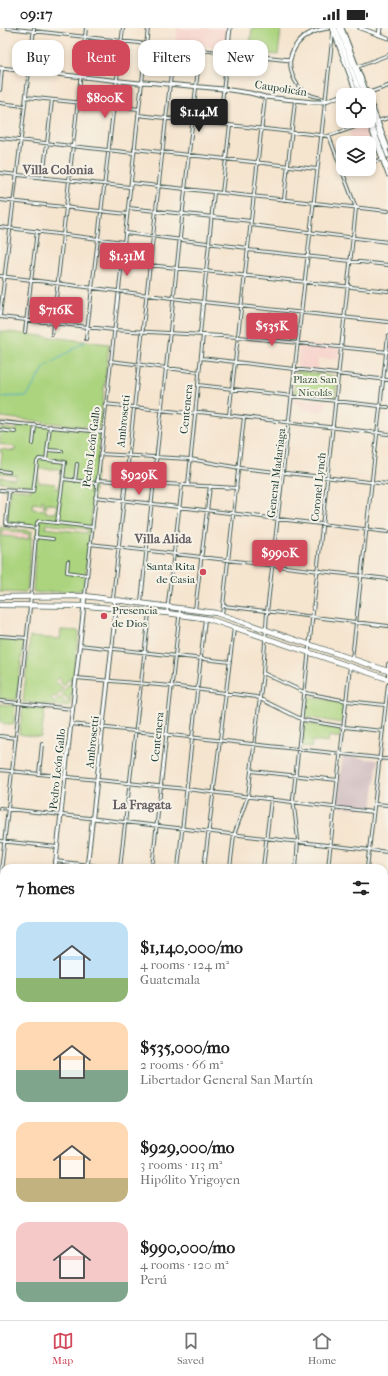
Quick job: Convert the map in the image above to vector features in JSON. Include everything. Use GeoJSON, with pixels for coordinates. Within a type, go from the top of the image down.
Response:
{"type":"FeatureCollection","features":[{"type":"Feature","properties":{"kind":"highway"},"geometry":{"type":"LineString","coordinates":[[0,597],[85,596],[141,602],[222,615],[388,671]]}},
{"type":"Feature","properties":{"kind":"highway"},"geometry":{"type":"LineString","coordinates":[[0,605],[84,606],[179,614],[205,619],[266,638],[388,680]]}},
{"type":"Feature","properties":{"kind":"main road"},"geometry":{"type":"LineString","coordinates":[[341,28],[360,88]]}},
{"type":"Feature","properties":{"kind":"main road"},"geometry":{"type":"LineString","coordinates":[[334,30],[359,88]]}},
{"type":"Feature","properties":{"kind":"main road"},"geometry":{"type":"LineString","coordinates":[[373,128],[388,168]]}},
{"type":"Feature","properties":{"kind":"main road"},"geometry":{"type":"LineString","coordinates":[[375,128],[387,150],[385,158]]}},
{"type":"Feature","properties":{"kind":"main road"},"geometry":{"type":"LineString","coordinates":[[377,138],[378,150],[385,158]]}},
{"type":"Feature","properties":{"kind":"street"},"geometry":{"type":"LineString","coordinates":[[7,28],[113,40]]}},
{"type":"Feature","properties":{"kind":"street"},"geometry":{"type":"LineString","coordinates":[[52,334],[86,28]]}},
{"type":"Feature","properties":{"kind":"street"},"geometry":{"type":"LineString","coordinates":[[122,40],[123,28]]}},
{"type":"Feature","properties":{"kind":"street","name":"Pedro León Gallo"},"geometry":{"type":"LineString","coordinates":[[146,40],[148,28]]}},
{"type":"Feature","properties":{"kind":"street"},"geometry":{"type":"LineString","coordinates":[[229,40],[230,28]]}},
{"type":"Feature","properties":{"kind":"street"},"geometry":{"type":"LineString","coordinates":[[325,101],[304,92],[295,82],[290,60],[294,48],[302,38],[316,30],[328,28]]}},
{"type":"Feature","properties":{"kind":"street"},"geometry":{"type":"LineString","coordinates":[[341,28],[357,67],[361,88]]}},
{"type":"Feature","properties":{"kind":"street"},"geometry":{"type":"LineString","coordinates":[[360,28],[388,38]]}},
{"type":"Feature","properties":{"kind":"street"},"geometry":{"type":"LineString","coordinates":[[379,35],[380,28]]}},
{"type":"Feature","properties":{"kind":"street"},"geometry":{"type":"LineString","coordinates":[[33,40],[34,30]]}},
{"type":"Feature","properties":{"kind":"street","name":"General Madariaga"},"geometry":{"type":"LineString","coordinates":[[230,864],[234,834],[248,796],[263,673],[267,612],[290,423],[317,169],[334,30]]}},
{"type":"Feature","properties":{"kind":"street"},"geometry":{"type":"LineString","coordinates":[[357,67],[388,55]]}},
{"type":"Feature","properties":{"kind":"street"},"geometry":{"type":"LineString","coordinates":[[268,58],[290,60]]}},
{"type":"Feature","properties":{"kind":"street"},"geometry":{"type":"LineString","coordinates":[[0,90],[1,68]]}},
{"type":"Feature","properties":{"kind":"street","name":"Caupolicán"},"geometry":{"type":"LineString","coordinates":[[1,68],[12,69]]}},
{"type":"Feature","properties":{"kind":"street","name":"Caupolicán"},"geometry":{"type":"LineString","coordinates":[[64,75],[223,89],[295,101],[321,102],[336,97]]}},
{"type":"Feature","properties":{"kind":"street"},"geometry":{"type":"LineString","coordinates":[[28,76],[0,316],[26,321],[114,330],[239,337],[387,352]]}},
{"type":"Feature","properties":{"kind":"street"},"geometry":{"type":"LineString","coordinates":[[86,339],[102,212],[117,76]]}},
{"type":"Feature","properties":{"kind":"street","name":"Pedro León Gallo"},"geometry":{"type":"LineString","coordinates":[[55,861],[143,76]]}},
{"type":"Feature","properties":{"kind":"street","name":"Ambrosetti"},"geometry":{"type":"LineString","coordinates":[[87,864],[116,609],[112,599],[171,76]]}},
{"type":"Feature","properties":{"kind":"street"},"geometry":{"type":"LineString","coordinates":[[141,602],[198,76]]}},
{"type":"Feature","properties":{"kind":"street"},"geometry":{"type":"LineString","coordinates":[[220,124],[225,76]]}},
{"type":"Feature","properties":{"kind":"street","name":"Caupolicán"},"geometry":{"type":"LineString","coordinates":[[376,90],[388,86]]}},
{"type":"Feature","properties":{"kind":"street"},"geometry":{"type":"LineString","coordinates":[[313,96],[313,102]]}},
{"type":"Feature","properties":{"kind":"street"},"geometry":{"type":"LineString","coordinates":[[26,97],[139,109]]}},
{"type":"Feature","properties":{"kind":"street"},"geometry":{"type":"LineString","coordinates":[[230,415],[265,97]]}},
{"type":"Feature","properties":{"kind":"street"},"geometry":{"type":"LineString","coordinates":[[43,178],[52,100]]}},
{"type":"Feature","properties":{"kind":"street"},"geometry":{"type":"LineString","coordinates":[[284,200],[295,101]]}},
{"type":"Feature","properties":{"kind":"street"},"geometry":{"type":"LineString","coordinates":[[0,103],[24,106]]}},
{"type":"Feature","properties":{"kind":"street"},"geometry":{"type":"LineString","coordinates":[[138,115],[329,136],[351,128]]}},
{"type":"Feature","properties":{"kind":"street"},"geometry":{"type":"LineString","coordinates":[[376,120],[388,118]]}},
{"type":"Feature","properties":{"kind":"street"},"geometry":{"type":"LineString","coordinates":[[222,193],[230,125]]}},
{"type":"Feature","properties":{"kind":"street"},"geometry":{"type":"LineString","coordinates":[[373,128],[378,150]]}},
{"type":"Feature","properties":{"kind":"street","name":"Coronel Lynch"},"geometry":{"type":"LineString","coordinates":[[329,136],[336,153]]}},
{"type":"Feature","properties":{"kind":"street"},"geometry":{"type":"LineString","coordinates":[[0,138],[134,153]]}},
{"type":"Feature","properties":{"kind":"street"},"geometry":{"type":"LineString","coordinates":[[134,149],[317,169]]}},
{"type":"Feature","properties":{"kind":"street"},"geometry":{"type":"LineString","coordinates":[[385,158],[388,175]]}},
{"type":"Feature","properties":{"kind":"street"},"geometry":{"type":"LineString","coordinates":[[0,173],[130,187]]}},
{"type":"Feature","properties":{"kind":"street","name":"Coronel Lynch"},"geometry":{"type":"LineString","coordinates":[[296,864],[298,842],[293,801],[295,776],[356,208],[345,176]]}},
{"type":"Feature","properties":{"kind":"street"},"geometry":{"type":"LineString","coordinates":[[131,183],[388,211]]}},
{"type":"Feature","properties":{"kind":"street","name":"Centenera"},"geometry":{"type":"LineString","coordinates":[[188,485],[194,413],[201,358],[203,302],[214,192]]}},
{"type":"Feature","properties":{"kind":"street"},"geometry":{"type":"LineString","coordinates":[[0,200],[127,214]]}},
{"type":"Feature","properties":{"kind":"street"},"geometry":{"type":"LineString","coordinates":[[128,208],[251,221]]}},
{"type":"Feature","properties":{"kind":"street"},"geometry":{"type":"LineString","coordinates":[[251,226],[388,242]]}},
{"type":"Feature","properties":{"kind":"street"},"geometry":{"type":"LineString","coordinates":[[0,227],[124,242]]}},
{"type":"Feature","properties":{"kind":"street"},"geometry":{"type":"LineString","coordinates":[[25,332],[37,231]]}},
{"type":"Feature","properties":{"kind":"street"},"geometry":{"type":"LineString","coordinates":[[125,233],[388,265]]}},
{"type":"Feature","properties":{"kind":"street"},"geometry":{"type":"LineString","coordinates":[[122,262],[388,291]]}},
{"type":"Feature","properties":{"kind":"street"},"geometry":{"type":"LineString","coordinates":[[0,276],[203,302],[388,322]]}},
{"type":"Feature","properties":{"kind":"street"},"geometry":{"type":"LineString","coordinates":[[352,659],[388,336]]}},
{"type":"Feature","properties":{"kind":"street"},"geometry":{"type":"LineString","coordinates":[[201,358],[388,380]]}},
{"type":"Feature","properties":{"kind":"street"},"geometry":{"type":"LineString","coordinates":[[110,360],[199,372]]}},
{"type":"Feature","properties":{"kind":"street"},"geometry":{"type":"LineString","coordinates":[[198,385],[388,407]]}},
{"type":"Feature","properties":{"kind":"street"},"geometry":{"type":"LineString","coordinates":[[106,404],[162,411],[230,415],[388,434]]}},
{"type":"Feature","properties":{"kind":"street"},"geometry":{"type":"LineString","coordinates":[[222,615],[238,488],[244,417]]}},
{"type":"Feature","properties":{"kind":"street"},"geometry":{"type":"LineString","coordinates":[[0,422],[102,432]]}},
{"type":"Feature","properties":{"kind":"street"},"geometry":{"type":"LineString","coordinates":[[33,444],[35,425]]}},
{"type":"Feature","properties":{"kind":"street"},"geometry":{"type":"LineString","coordinates":[[46,460],[50,426]]}},
{"type":"Feature","properties":{"kind":"street"},"geometry":{"type":"LineString","coordinates":[[0,430],[16,432]]}},
{"type":"Feature","properties":{"kind":"street"},"geometry":{"type":"LineString","coordinates":[[47,450],[62,451]]}},
{"type":"Feature","properties":{"kind":"street"},"geometry":{"type":"LineString","coordinates":[[100,454],[190,459],[240,468],[328,476],[388,484]]}},
{"type":"Feature","properties":{"kind":"street"},"geometry":{"type":"LineString","coordinates":[[0,490],[33,492],[37,460],[65,462],[58,523]]}},
{"type":"Feature","properties":{"kind":"street"},"geometry":{"type":"LineString","coordinates":[[75,481],[77,464]]}},
{"type":"Feature","properties":{"kind":"street"},"geometry":{"type":"LineString","coordinates":[[0,471],[9,472]]}},
{"type":"Feature","properties":{"kind":"street"},"geometry":{"type":"LineString","coordinates":[[63,479],[75,481],[182,484],[238,488]]}},
{"type":"Feature","properties":{"kind":"street"},"geometry":{"type":"LineString","coordinates":[[167,613],[182,484]]}},
{"type":"Feature","properties":{"kind":"street"},"geometry":{"type":"LineString","coordinates":[[195,610],[210,486]]}},
{"type":"Feature","properties":{"kind":"street"},"geometry":{"type":"LineString","coordinates":[[9,491],[6,524],[36,528]]}},
{"type":"Feature","properties":{"kind":"street"},"geometry":{"type":"LineString","coordinates":[[95,497],[235,515],[388,532]]}},
{"type":"Feature","properties":{"kind":"street"},"geometry":{"type":"LineString","coordinates":[[3,864],[27,638],[36,528],[38,521],[92,527]]}},
{"type":"Feature","properties":{"kind":"street"},"geometry":{"type":"LineString","coordinates":[[35,537],[53,539]]}},
{"type":"Feature","properties":{"kind":"street"},"geometry":{"type":"LineString","coordinates":[[90,544],[388,580]]}},
{"type":"Feature","properties":{"kind":"street"},"geometry":{"type":"LineString","coordinates":[[68,561],[67,572],[87,575]]}},
{"type":"Feature","properties":{"kind":"street"},"geometry":{"type":"LineString","coordinates":[[224,606],[388,626]]}},
{"type":"Feature","properties":{"kind":"street","name":"Centenera"},"geometry":{"type":"LineString","coordinates":[[152,864],[180,608]]}},
{"type":"Feature","properties":{"kind":"street"},"geometry":{"type":"LineString","coordinates":[[120,864],[149,612]]}},
{"type":"Feature","properties":{"kind":"street"},"geometry":{"type":"LineString","coordinates":[[178,864],[205,619]]}},
{"type":"Feature","properties":{"kind":"street"},"geometry":{"type":"LineString","coordinates":[[204,864],[234,628]]}},
{"type":"Feature","properties":{"kind":"street"},"geometry":{"type":"LineString","coordinates":[[0,636],[27,638]]}},
{"type":"Feature","properties":{"kind":"street"},"geometry":{"type":"LineString","coordinates":[[79,645],[230,662]]}},
{"type":"Feature","properties":{"kind":"street"},"geometry":{"type":"LineString","coordinates":[[388,664],[388,676]]}},
{"type":"Feature","properties":{"kind":"street"},"geometry":{"type":"LineString","coordinates":[[329,864],[350,666]]}},
{"type":"Feature","properties":{"kind":"street"},"geometry":{"type":"LineString","coordinates":[[263,673],[304,692],[346,701],[386,705]]}},
{"type":"Feature","properties":{"kind":"street"},"geometry":{"type":"LineString","coordinates":[[76,678],[171,686],[259,699],[301,719],[344,727],[383,731]]}},
{"type":"Feature","properties":{"kind":"street"},"geometry":{"type":"LineString","coordinates":[[367,864],[388,685]]}},
{"type":"Feature","properties":{"kind":"street"},"geometry":{"type":"LineString","coordinates":[[0,701],[72,709]]}},
{"type":"Feature","properties":{"kind":"street"},"geometry":{"type":"LineString","coordinates":[[71,724],[388,759]]}},
{"type":"Feature","properties":{"kind":"street"},"geometry":{"type":"LineString","coordinates":[[0,736],[16,738]]}},
{"type":"Feature","properties":{"kind":"street"},"geometry":{"type":"LineString","coordinates":[[39,774],[42,744]]}},
{"type":"Feature","properties":{"kind":"street"},"geometry":{"type":"LineString","coordinates":[[0,770],[160,786],[293,801],[373,812]]}},
{"type":"Feature","properties":{"kind":"street"},"geometry":{"type":"LineString","coordinates":[[251,771],[338,780]]}},
{"type":"Feature","properties":{"kind":"street"},"geometry":{"type":"LineString","coordinates":[[263,864],[271,799]]}},
{"type":"Feature","properties":{"kind":"street"},"geometry":{"type":"LineString","coordinates":[[374,804],[388,806]]}},
{"type":"Feature","properties":{"kind":"street"},"geometry":{"type":"LineString","coordinates":[[0,808],[388,852]]}},
{"type":"Feature","properties":{"kind":"street"},"geometry":{"type":"LineString","coordinates":[[0,841],[57,847]]}},
{"type":"Feature","properties":{"kind":"street"},"geometry":{"type":"LineString","coordinates":[[55,861],[74,864]]}},
{"type":"Feature","properties":{"kind":"shaded area"},"geometry":{"type":"Polygon","coordinates":[[[177,28],[227,28],[226,40],[213,40],[213,47],[205,46],[205,40],[176,40],[177,28]]]}},
{"type":"Feature","properties":{"kind":"shaded area"},"geometry":{"type":"Polygon","coordinates":[[[359,128],[365,128],[369,136],[350,136],[349,132],[359,128]]]}},
{"type":"Feature","properties":{"kind":"shaded area"},"geometry":{"type":"Polygon","coordinates":[[[299,345],[340,348],[339,360],[318,358],[317,370],[299,368],[297,366],[299,345]]]}},
{"type":"Feature","properties":{"kind":"shaded area"},"geometry":{"type":"Polygon","coordinates":[[[294,398],[326,401],[326,409],[323,409],[322,412],[303,410],[303,407],[299,406],[299,403],[293,402],[294,398]]]}},
{"type":"Feature","properties":{"kind":"shaded area"},"geometry":{"type":"Polygon","coordinates":[[[0,527],[32,531],[27,591],[25,593],[0,592],[0,527]]]}},
{"type":"Feature","properties":{"kind":"shaded area"},"geometry":{"type":"Polygon","coordinates":[[[343,756],[378,760],[372,809],[338,806],[336,803],[343,756]]]}},
{"type":"Feature","properties":{"kind":"green space"},"geometry":{"type":"Polygon","coordinates":[[[252,28],[272,28],[281,30],[278,55],[268,54],[268,40],[250,40],[252,28]]]}},
{"type":"Feature","properties":{"kind":"green space"},"geometry":{"type":"Polygon","coordinates":[[[0,331],[109,344],[100,426],[97,428],[0,417],[0,331]]]}},
{"type":"Feature","properties":{"kind":"green space","name":"Plaza San Nicolás"},"geometry":{"type":"Polygon","coordinates":[[[296,371],[337,376],[335,399],[294,394],[296,371]]]}},
{"type":"Feature","properties":{"kind":"green space"},"geometry":{"type":"Polygon","coordinates":[[[0,422],[100,432],[84,590],[36,593],[33,591],[37,527],[7,523],[10,490],[0,488],[31,490],[32,486],[0,482],[0,477],[15,479],[16,475],[0,473],[2,452],[0,452],[0,449],[15,451],[15,447],[0,444],[0,428],[17,430],[18,426],[0,422]],[[38,469],[38,482],[56,484],[55,488],[59,489],[61,469],[38,469]],[[42,500],[41,504],[33,503],[32,509],[46,510],[46,513],[56,513],[57,505],[46,503],[46,508],[43,507],[44,501],[42,500]],[[46,524],[45,528],[87,533],[87,529],[46,524]]]}},
{"type":"Feature","properties":{"kind":"green space"},"geometry":{"type":"Polygon","coordinates":[[[0,527],[32,531],[27,591],[25,593],[0,592],[0,527]],[[2,530],[2,536],[16,537],[16,539],[29,539],[29,534],[2,530]]]}},
{"type":"Feature","properties":{"kind":"green space"},"geometry":{"type":"Polygon","coordinates":[[[61,630],[79,631],[70,706],[23,702],[30,637],[60,639],[61,630]],[[60,678],[55,681],[63,688],[56,698],[53,696],[51,698],[54,703],[60,697],[64,700],[62,702],[64,703],[70,700],[61,694],[69,684],[72,684],[70,681],[71,679],[69,678],[64,686],[60,682],[62,680],[60,678]]]}},
{"type":"Feature","properties":{"kind":"green space"},"geometry":{"type":"Polygon","coordinates":[[[0,637],[24,642],[16,700],[0,699],[0,637]]]}},
{"type":"Feature","properties":{"kind":"green space"},"geometry":{"type":"Polygon","coordinates":[[[307,696],[343,703],[342,723],[305,717],[307,696]]]}},
{"type":"Feature","properties":{"kind":"green space"},"geometry":{"type":"Polygon","coordinates":[[[0,704],[15,706],[14,725],[0,723],[0,704]]]}},
{"type":"Feature","properties":{"kind":"green space"},"geometry":{"type":"Polygon","coordinates":[[[23,707],[45,709],[41,737],[19,734],[23,707]]]}},
{"type":"Feature","properties":{"kind":"green space"},"geometry":{"type":"Polygon","coordinates":[[[304,723],[340,729],[340,738],[329,736],[328,743],[312,741],[311,748],[302,747],[304,723]]]}},
{"type":"Feature","properties":{"kind":"waterway"},"geometry":{"type":"LineString","coordinates":[[0,397],[27,396],[45,367],[86,341]]}},
{"type":"Feature","properties":{"kind":"place","name":"Santa Rita de Casia"},"geometry":{"type":"Point","coordinates":[203,572]}},
{"type":"Feature","properties":{"kind":"place","name":"Presencia de Dios"},"geometry":{"type":"Point","coordinates":[104,616]}},
{"type":"Feature","properties":{"kind":"district","name":"Villa Colonia"},"geometry":{"type":"Point","coordinates":[58,169]}},
{"type":"Feature","properties":{"kind":"district","name":"Villa Alida"},"geometry":{"type":"Point","coordinates":[163,538]}},
{"type":"Feature","properties":{"kind":"district","name":"La Fragata"},"geometry":{"type":"Point","coordinates":[142,804]}}]}
